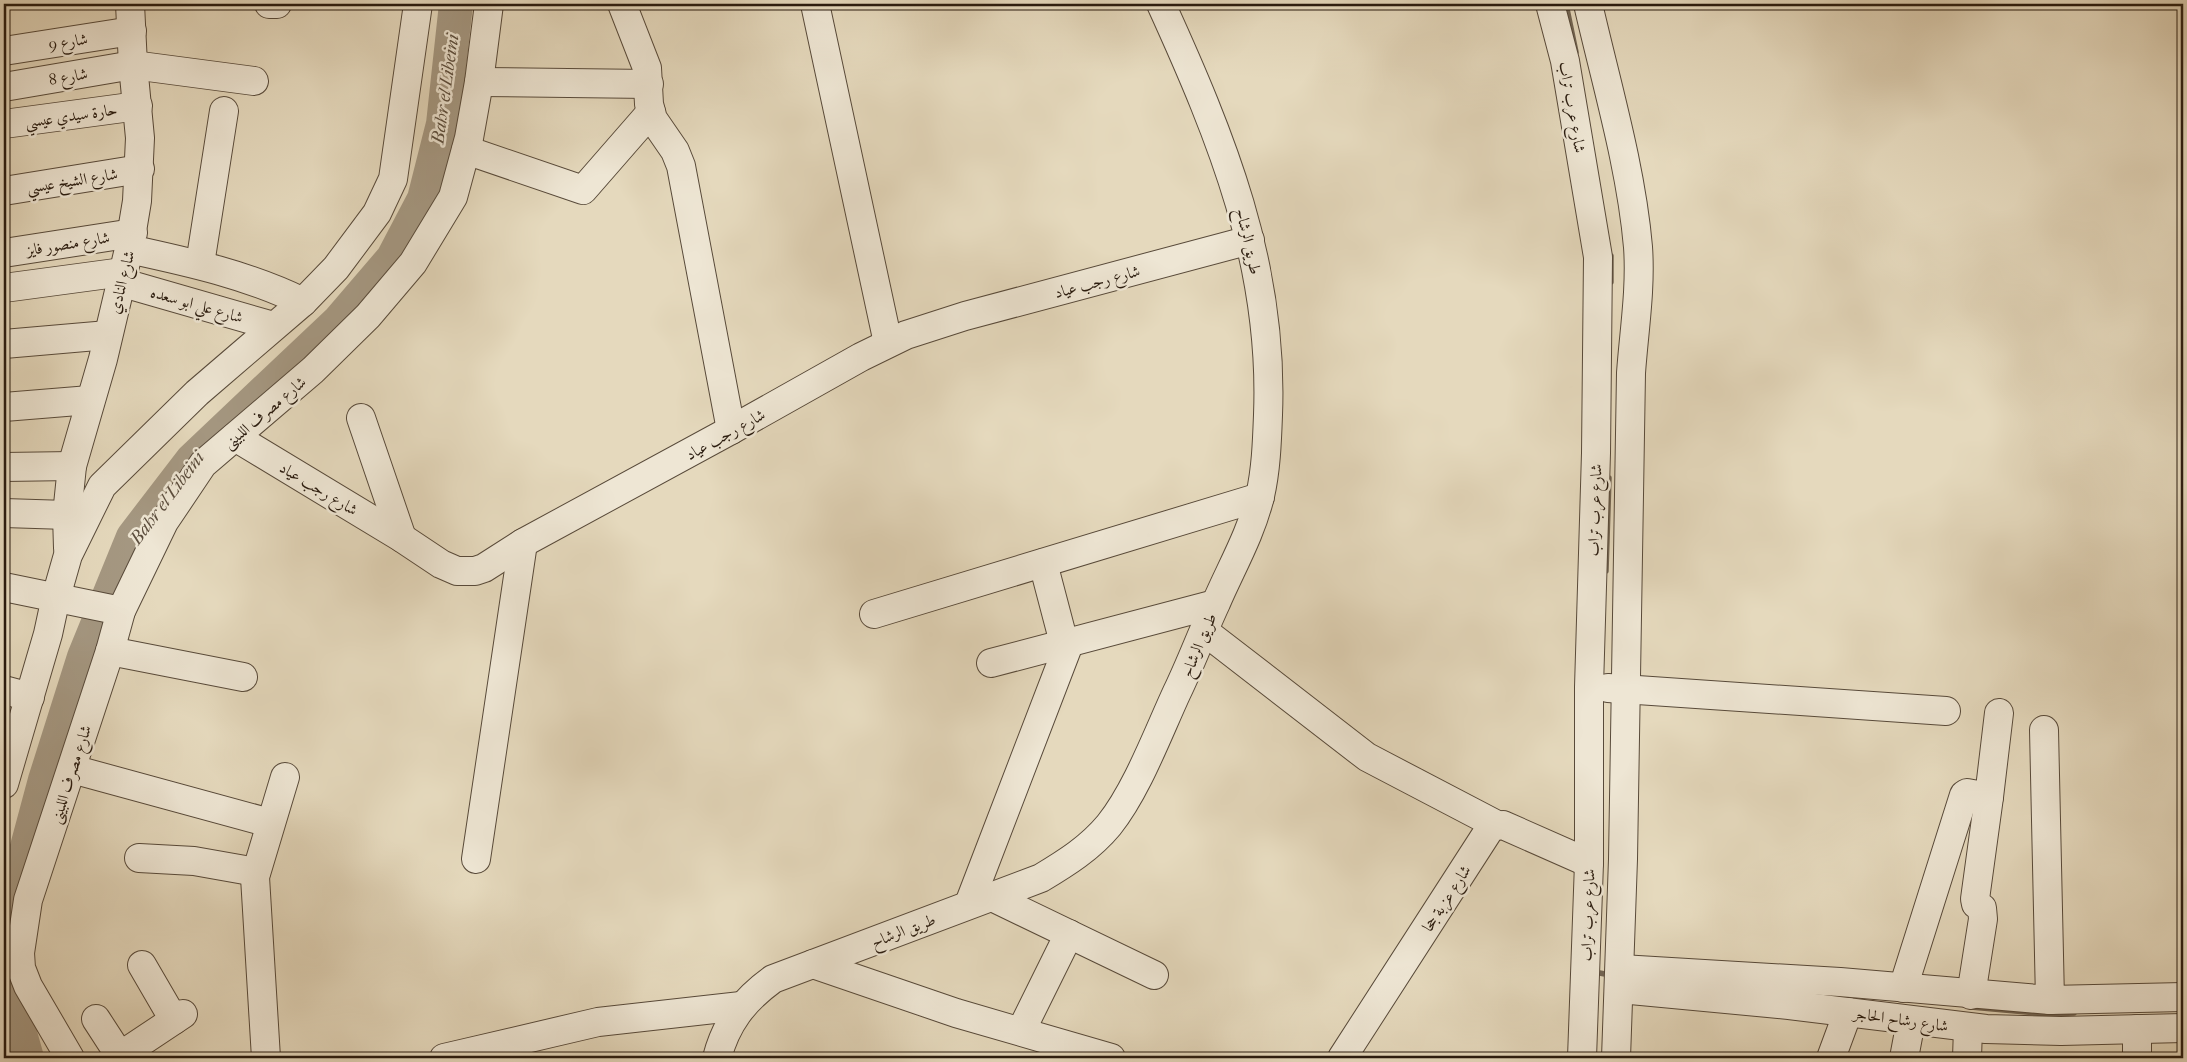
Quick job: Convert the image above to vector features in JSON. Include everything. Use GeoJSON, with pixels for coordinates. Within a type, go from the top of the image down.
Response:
{"type":"FeatureCollection","features":[{"type":"Feature","properties":{"kind":"street","name":"شارع النادي"},"geometry":{"type":"LineString","coordinates":[[68,555],[67,515],[72,466],[108,335],[126,259],[140,169],[138,106],[133,65],[130,4]]}},
{"type":"Feature","properties":{"kind":"street"},"geometry":{"type":"LineString","coordinates":[[269,4],[277,4]]}},
{"type":"Feature","properties":{"kind":"street"},"geometry":{"type":"LineString","coordinates":[[4,784],[12,727],[30,697],[68,555],[102,486],[197,393],[273,326],[304,302],[336,268],[377,212],[393,179],[418,4]]}},
{"type":"Feature","properties":{"kind":"street","name":"شارع مصرف اللبينى"},"geometry":{"type":"LineString","coordinates":[[70,1058],[28,986],[21,968],[20,953],[28,900],[72,769],[121,611],[164,522],[203,464],[313,370],[368,316],[413,263],[453,197],[466,150],[480,82],[489,4]]}},
{"type":"Feature","properties":{"kind":"street"},"geometry":{"type":"LineString","coordinates":[[622,4],[647,68],[651,112],[675,151],[681,166],[732,430]]}},
{"type":"Feature","properties":{"kind":"street"},"geometry":{"type":"LineString","coordinates":[[815,4],[888,343]]}},
{"type":"Feature","properties":{"kind":"street","name":"طريق الرشاح"},"geometry":{"type":"LineString","coordinates":[[717,1058],[730,1023],[741,1006],[756,991],[773,979],[1041,878],[1066,864],[1089,846],[1109,825],[1125,801],[1251,526],[1260,497],[1267,444],[1268,346],[1264,313],[1246,219],[1222,147],[1161,4]]}},
{"type":"Feature","properties":{"kind":"street","name":"شارع عرب تراب"},"geometry":{"type":"LineString","coordinates":[[1550,4],[1565,61],[1598,257],[1596,453],[1620,979],[1600,1020]]}},
{"type":"Feature","properties":{"kind":"street","name":"شارع عرب تراب"},"geometry":{"type":"LineString","coordinates":[[1588,4],[1625,168],[1638,247],[1639,293],[1631,373],[1607,688],[1589,863],[1600,1020]]}},
{"type":"Feature","properties":{"kind":"street","name":"شارع 9"},"geometry":{"type":"LineString","coordinates":[[4,51],[132,31]]}},
{"type":"Feature","properties":{"kind":"street","name":"شارع 8"},"geometry":{"type":"LineString","coordinates":[[4,87],[133,65],[254,81]]}},
{"type":"Feature","properties":{"kind":"street"},"geometry":{"type":"LineString","coordinates":[[480,82],[649,84]]}},
{"type":"Feature","properties":{"kind":"street","name":"حارة سيدي عيسي"},"geometry":{"type":"LineString","coordinates":[[4,124],[138,106]]}},
{"type":"Feature","properties":{"kind":"street"},"geometry":{"type":"LineString","coordinates":[[200,264],[224,112]]}},
{"type":"Feature","properties":{"kind":"street"},"geometry":{"type":"LineString","coordinates":[[466,150],[583,190],[651,112]]}},
{"type":"Feature","properties":{"kind":"street","name":"شارع الشيخ عيسي"},"geometry":{"type":"LineString","coordinates":[[4,191],[140,169]]}},
{"type":"Feature","properties":{"kind":"street","name":"شارع رجب عياد"},"geometry":{"type":"LineString","coordinates":[[235,437],[402,538],[441,564],[449,568],[467,571],[484,568],[523,544],[888,343],[965,316],[1250,240]]}},
{"type":"Feature","properties":{"kind":"street","name":"شارع منصور فايز"},"geometry":{"type":"LineString","coordinates":[[4,253],[126,259]]}},
{"type":"Feature","properties":{"kind":"street"},"geometry":{"type":"LineString","coordinates":[[4,288],[126,259],[200,264],[271,286],[304,302]]}},
{"type":"Feature","properties":{"kind":"street","name":"شارع علي ابو سعده"},"geometry":{"type":"LineString","coordinates":[[126,259],[273,326]]}},
{"type":"Feature","properties":{"kind":"street"},"geometry":{"type":"LineString","coordinates":[[4,344],[108,335]]}},
{"type":"Feature","properties":{"kind":"street"},"geometry":{"type":"LineString","coordinates":[[4,407],[90,400]]}},
{"type":"Feature","properties":{"kind":"street"},"geometry":{"type":"LineString","coordinates":[[362,418],[402,538]]}},
{"type":"Feature","properties":{"kind":"street"},"geometry":{"type":"LineString","coordinates":[[4,467],[72,466]]}},
{"type":"Feature","properties":{"kind":"street"},"geometry":{"type":"LineString","coordinates":[[874,614],[1260,497]]}},
{"type":"Feature","properties":{"kind":"street"},"geometry":{"type":"LineString","coordinates":[[4,513],[67,515]]}},
{"type":"Feature","properties":{"kind":"street"},"geometry":{"type":"LineString","coordinates":[[476,858],[523,544]]}},
{"type":"Feature","properties":{"kind":"street"},"geometry":{"type":"LineString","coordinates":[[1043,562],[1067,642],[981,900],[1069,934],[1154,975]]}},
{"type":"Feature","properties":{"kind":"street"},"geometry":{"type":"LineString","coordinates":[[4,586],[121,611]]}},
{"type":"Feature","properties":{"kind":"street"},"geometry":{"type":"LineString","coordinates":[[991,663],[1215,604]]}},
{"type":"Feature","properties":{"kind":"street"},"geometry":{"type":"LineString","coordinates":[[1204,631],[1367,757],[1497,824],[1589,863]]}},
{"type":"Feature","properties":{"kind":"street"},"geometry":{"type":"LineString","coordinates":[[110,650],[243,678]]}},
{"type":"Feature","properties":{"kind":"street"},"geometry":{"type":"LineString","coordinates":[[1607,688],[1946,710]]}},
{"type":"Feature","properties":{"kind":"street"},"geometry":{"type":"LineString","coordinates":[[4,690],[30,697]]}},
{"type":"Feature","properties":{"kind":"street"},"geometry":{"type":"LineString","coordinates":[[1971,995],[1983,919],[1982,908],[1976,904],[1975,899],[2000,713]]}},
{"type":"Feature","properties":{"kind":"street"},"geometry":{"type":"LineString","coordinates":[[2044,730],[2050,1000]]}},
{"type":"Feature","properties":{"kind":"street"},"geometry":{"type":"LineString","coordinates":[[72,769],[270,824]]}},
{"type":"Feature","properties":{"kind":"street"},"geometry":{"type":"LineString","coordinates":[[266,1058],[256,913],[256,872],[285,777]]}},
{"type":"Feature","properties":{"kind":"street"},"geometry":{"type":"LineString","coordinates":[[1904,988],[1964,795],[1989,797]]}},
{"type":"Feature","properties":{"kind":"street","name":"شارع عزبة جحا"},"geometry":{"type":"LineString","coordinates":[[1342,1058],[1492,827],[1497,824]]}},
{"type":"Feature","properties":{"kind":"street"},"geometry":{"type":"LineString","coordinates":[[139,858],[194,860],[256,872]]}},
{"type":"Feature","properties":{"kind":"street"},"geometry":{"type":"LineString","coordinates":[[1021,1032],[1069,934]]}},
{"type":"Feature","properties":{"kind":"street"},"geometry":{"type":"LineString","coordinates":[[813,964],[936,1007],[1111,1058]]}},
{"type":"Feature","properties":{"kind":"street"},"geometry":{"type":"LineString","coordinates":[[96,1019],[118,1057],[178,1017],[142,965]]}},
{"type":"Feature","properties":{"kind":"street","name":"شارع رشاح الحاجر"},"geometry":{"type":"LineString","coordinates":[[1620,979],[1904,988],[2050,1000],[2183,997]]}},
{"type":"Feature","properties":{"kind":"street","name":"شارع رشاح الحاجر"},"geometry":{"type":"LineString","coordinates":[[1620,979],[1968,1028],[2024,1031],[2183,1028]]}},
{"type":"Feature","properties":{"kind":"street"},"geometry":{"type":"LineString","coordinates":[[444,1058],[480,1048],[598,1022],[741,1006]]}},
{"type":"Feature","properties":{"kind":"street"},"geometry":{"type":"LineString","coordinates":[[1831,1058],[1848,1012]]}},
{"type":"Feature","properties":{"kind":"street"},"geometry":{"type":"LineString","coordinates":[[1582,1058],[1600,1020]]}},
{"type":"Feature","properties":{"kind":"street"},"geometry":{"type":"LineString","coordinates":[[1600,1020],[1616,1058]]}},
{"type":"Feature","properties":{"kind":"street"},"geometry":{"type":"LineString","coordinates":[[1904,1058],[1911,1021]]}},
{"type":"Feature","properties":{"kind":"street"},"geometry":{"type":"LineString","coordinates":[[1967,1058],[1968,1028]]}},
{"type":"Feature","properties":{"kind":"street"},"geometry":{"type":"LineString","coordinates":[[2137,1029],[2137,1058]]}},
{"type":"Feature","properties":{"kind":"waterway","name":"Bahr el Libeini"},"geometry":{"type":"LineString","coordinates":[[27,1058],[11,1001],[5,929],[45,780],[84,657],[133,537],[192,460],[339,321],[393,258],[424,199],[443,124],[456,4]]}},
{"type":"Feature","properties":{"kind":"waterway"},"geometry":{"type":"LineString","coordinates":[[1566,4],[1576,52]]}},
{"type":"Feature","properties":{"kind":"waterway"},"geometry":{"type":"LineString","coordinates":[[1611,256],[1611,282]]}},
{"type":"Feature","properties":{"kind":"waterway"},"geometry":{"type":"LineString","coordinates":[[1606,571],[1609,478]]}},
{"type":"Feature","properties":{"kind":"waterway"},"geometry":{"type":"LineString","coordinates":[[1594,972],[1605,974]]}},
{"type":"Feature","properties":{"kind":"waterway"},"geometry":{"type":"LineString","coordinates":[[1971,1007],[2047,1014],[2074,1013]]}}]}
